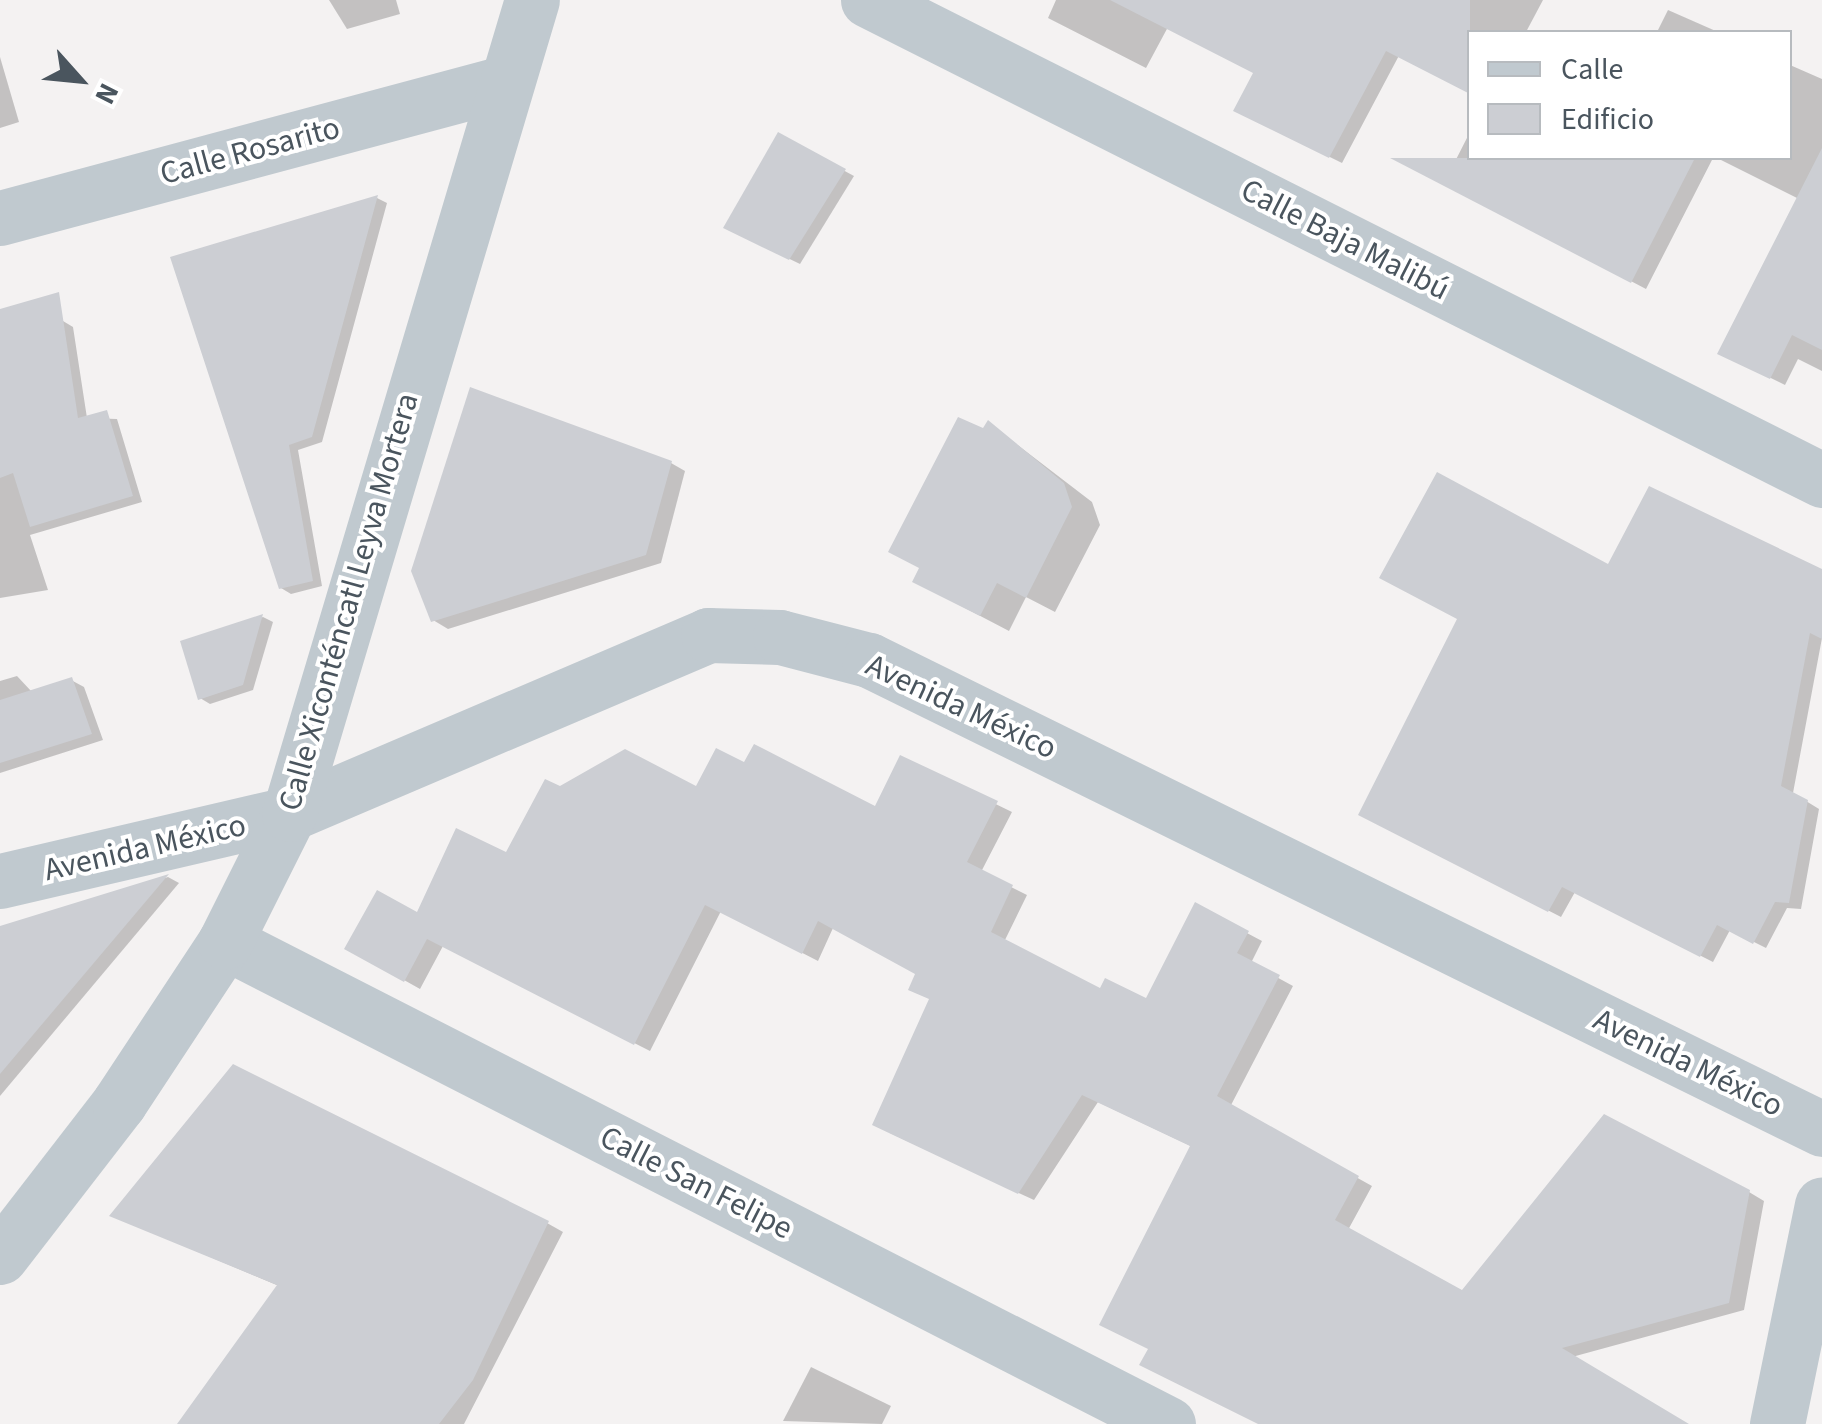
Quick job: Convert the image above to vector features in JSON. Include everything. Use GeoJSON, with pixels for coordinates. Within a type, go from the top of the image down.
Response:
{"type":"FeatureCollection","features":[{"type":"Feature","properties":{"kind":"street","name":"Calle Xiconténcatl Leyva Mortera"},"geometry":{"type":"LineString","coordinates":[[0,1257],[119,1103],[225,942],[289,814],[500,84],[532,0]]}},
{"type":"Feature","properties":{"kind":"street","name":"Calle Baja Malibú"},"geometry":{"type":"LineString","coordinates":[[868,0],[1822,480]]}},
{"type":"Feature","properties":{"kind":"street","name":"Calle Rosarito"},"geometry":{"type":"LineString","coordinates":[[0,218],[500,84]]}},
{"type":"Feature","properties":{"kind":"street","name":"Avenida México"},"geometry":{"type":"LineString","coordinates":[[0,882],[289,814],[708,634],[780,637],[869,660],[1822,1129]]}},
{"type":"Feature","properties":{"kind":"street","name":"Calle San Felipe"},"geometry":{"type":"LineString","coordinates":[[225,942],[1168,1424]]}},
{"type":"Feature","properties":{"kind":"street"},"geometry":{"type":"LineString","coordinates":[[1776,1424],[1822,1205]]}},
{"type":"Feature","properties":{"kind":"building"},"geometry":{"type":"Polygon","coordinates":[[[1110,0],[1470,0],[1467,92],[1386,51],[1329,158],[1233,111],[1253,73],[1110,0]]]}},
{"type":"Feature","properties":{"kind":"building"},"geometry":{"type":"Polygon","coordinates":[[[778,132],[846,169],[789,260],[723,228],[778,132]]]}},
{"type":"Feature","properties":{"kind":"building"},"geometry":{"type":"Polygon","coordinates":[[[1822,148],[1822,350],[1792,335],[1770,379],[1717,354],[1822,148]]]}},
{"type":"Feature","properties":{"kind":"building"},"geometry":{"type":"Polygon","coordinates":[[[1390,158],[1694,160],[1631,283],[1390,158]]]}},
{"type":"Feature","properties":{"kind":"building"},"geometry":{"type":"Polygon","coordinates":[[[378,195],[312,437],[289,445],[313,581],[279,589],[170,257],[378,195]]]}},
{"type":"Feature","properties":{"kind":"building"},"geometry":{"type":"Polygon","coordinates":[[[59,292],[78,418],[107,410],[133,496],[30,527],[13,473],[0,478],[0,309],[59,292]]]}},
{"type":"Feature","properties":{"kind":"building"},"geometry":{"type":"Polygon","coordinates":[[[470,387],[672,461],[646,555],[431,622],[411,571],[470,387]]]}},
{"type":"Feature","properties":{"kind":"building"},"geometry":{"type":"Polygon","coordinates":[[[958,417],[983,428],[988,420],[1064,483],[1072,507],[1026,598],[997,583],[980,616],[912,582],[919,568],[888,552],[958,417]]]}},
{"type":"Feature","properties":{"kind":"building"},"geometry":{"type":"Polygon","coordinates":[[[1437,472],[1608,564],[1649,486],[1822,569],[1822,639],[1810,633],[1781,786],[1808,800],[1789,903],[1775,902],[1753,944],[1717,925],[1700,957],[1562,887],[1548,912],[1358,815],[1457,619],[1379,578],[1437,472]]]}},
{"type":"Feature","properties":{"kind":"building"},"geometry":{"type":"Polygon","coordinates":[[[263,614],[243,685],[198,700],[180,641],[263,614]]]}},
{"type":"Feature","properties":{"kind":"building"},"geometry":{"type":"Polygon","coordinates":[[[72,677],[92,734],[0,763],[0,700],[72,677]]]}},
{"type":"Feature","properties":{"kind":"building"},"geometry":{"type":"Polygon","coordinates":[[[754,744],[875,806],[900,755],[998,801],[967,862],[1013,885],[991,932],[1100,988],[1105,978],[1146,998],[1195,902],[1249,931],[1237,953],[1280,975],[1217,1096],[1359,1176],[1335,1220],[1462,1290],[1604,1114],[1750,1190],[1729,1303],[1562,1348],[1689,1424],[1258,1424],[1139,1365],[1148,1349],[1099,1325],[1190,1146],[1082,1095],[1018,1194],[872,1125],[929,999],[908,990],[915,974],[818,921],[802,954],[705,905],[634,1045],[427,939],[404,982],[344,949],[377,890],[417,912],[456,828],[506,852],[545,779],[560,786],[625,749],[696,786],[716,748],[744,762],[754,744]]]}},
{"type":"Feature","properties":{"kind":"building"},"geometry":{"type":"Polygon","coordinates":[[[169,874],[0,1074],[0,926],[169,874]]]}},
{"type":"Feature","properties":{"kind":"building"},"geometry":{"type":"Polygon","coordinates":[[[233,1064],[549,1221],[473,1380],[439,1424],[177,1424],[277,1285],[109,1216],[233,1064]]]}}]}
